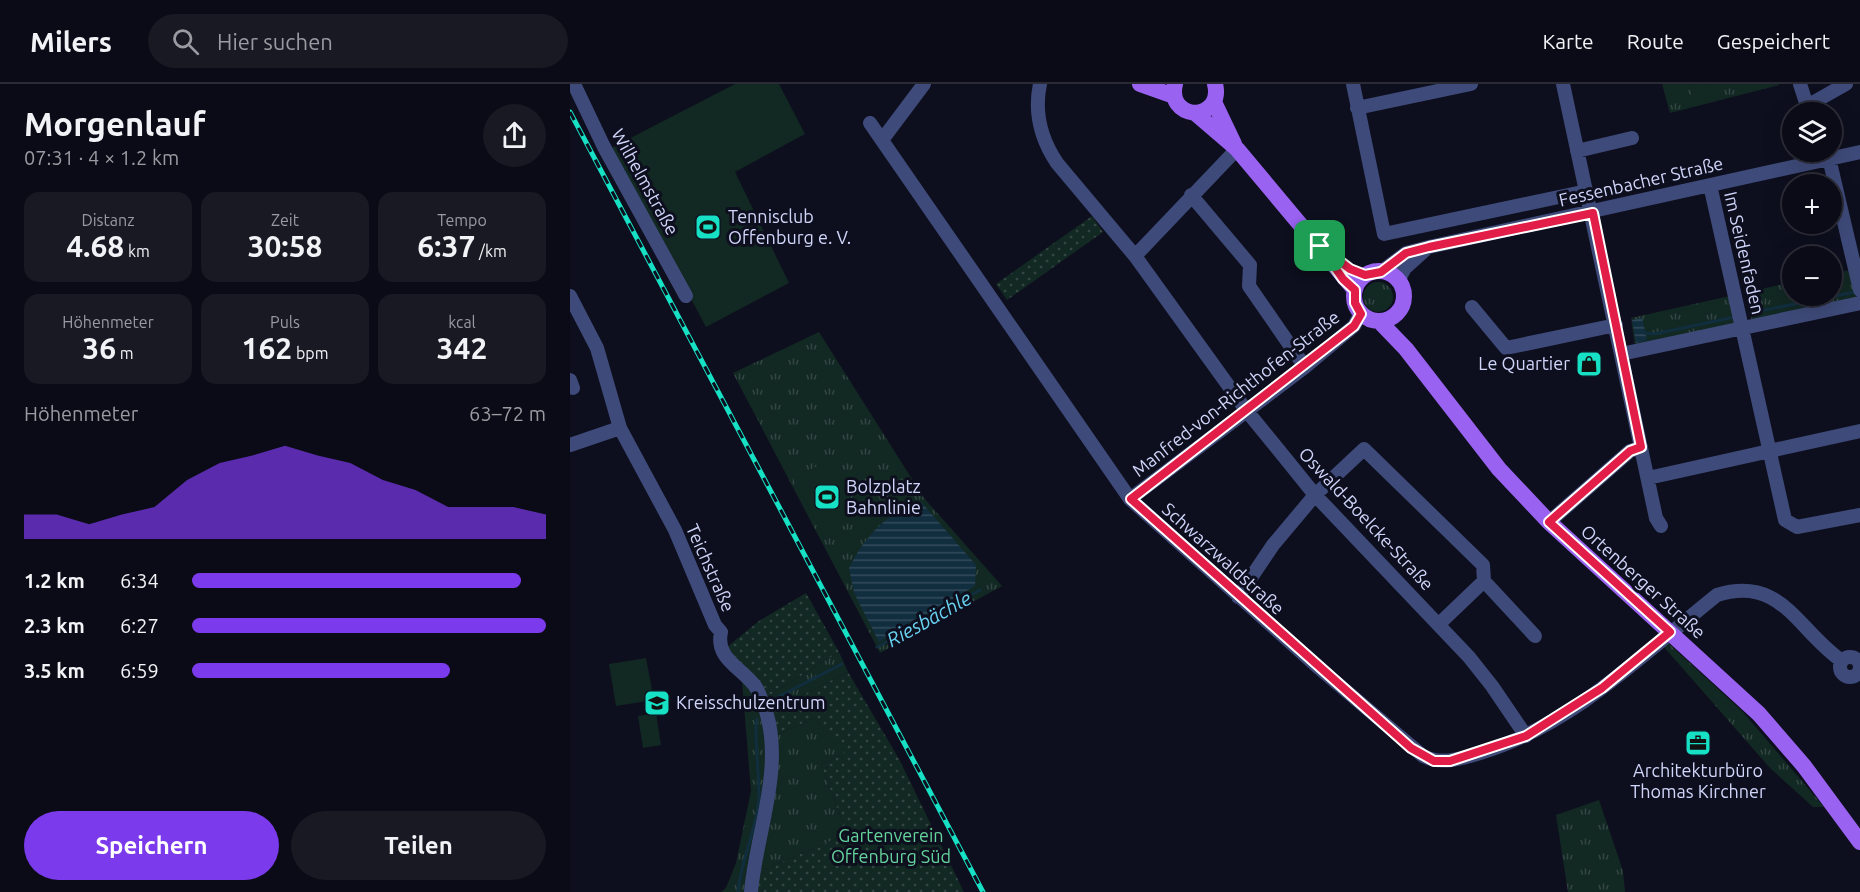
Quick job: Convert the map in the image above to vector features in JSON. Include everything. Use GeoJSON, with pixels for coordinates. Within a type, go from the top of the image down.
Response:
{"type":"FeatureCollection","features":[{"type":"Feature","properties":{"kind":"main road"},"geometry":{"type":"LineString","coordinates":[[1140,84],[1174,90],[1182,109],[1195,113],[1237,149],[1320,246],[1343,279],[1355,290]]}},
{"type":"Feature","properties":{"kind":"main road"},"geometry":{"type":"LineString","coordinates":[[1215,84],[1214,102],[1237,149]]}},
{"type":"Feature","properties":{"kind":"main road"},"geometry":{"type":"LineString","coordinates":[[1195,113],[1207,110],[1214,102]]}},
{"type":"Feature","properties":{"kind":"main road"},"geometry":{"type":"LineString","coordinates":[[1320,246],[1350,269],[1373,273],[1398,281],[1403,299],[1397,313],[1379,321],[1361,314],[1355,303],[1355,290],[1373,273]]}},
{"type":"Feature","properties":{"kind":"main road","name":"Ortenberger Straße"},"geometry":{"type":"LineString","coordinates":[[1397,313],[1404,347]]}},
{"type":"Feature","properties":{"kind":"main road","name":"Ortenberger Straße"},"geometry":{"type":"LineString","coordinates":[[1379,321],[1389,334],[1404,347],[1499,470],[1549,522],[1759,714],[1804,766],[1860,842]]}},
{"type":"Feature","properties":{"kind":"street","name":"Wilhelmstraße"},"geometry":{"type":"LineString","coordinates":[[574,84],[604,147],[686,296]]}},
{"type":"Feature","properties":{"kind":"street"},"geometry":{"type":"LineString","coordinates":[[882,140],[924,84]]}},
{"type":"Feature","properties":{"kind":"street","name":"Oswald-Boelcke-Straße"},"geometry":{"type":"LineString","coordinates":[[1040,84],[1038,112],[1049,152],[1135,256],[1246,410],[1315,495],[1439,624],[1492,686],[1526,736]]}},
{"type":"Feature","properties":{"kind":"street"},"geometry":{"type":"LineString","coordinates":[[1353,84],[1384,234],[1587,191]]}},
{"type":"Feature","properties":{"kind":"street"},"geometry":{"type":"LineString","coordinates":[[1358,108],[1471,84]]}},
{"type":"Feature","properties":{"kind":"street"},"geometry":{"type":"LineString","coordinates":[[1563,84],[1593,213],[1656,519],[1661,526]]}},
{"type":"Feature","properties":{"kind":"street"},"geometry":{"type":"LineString","coordinates":[[1800,84],[1806,102]]}},
{"type":"Feature","properties":{"kind":"street"},"geometry":{"type":"LineString","coordinates":[[1820,102],[1846,84]]}},
{"type":"Feature","properties":{"kind":"street","name":"Schwarzwaldstraße"},"geometry":{"type":"LineString","coordinates":[[870,123],[1131,499],[1238,597],[1423,756],[1434,761],[1450,761],[1526,736],[1602,688],[1717,595],[1732,590],[1761,592],[1777,599],[1808,632],[1842,661]]}},
{"type":"Feature","properties":{"kind":"street"},"geometry":{"type":"LineString","coordinates":[[1577,151],[1632,138]]}},
{"type":"Feature","properties":{"kind":"street"},"geometry":{"type":"LineString","coordinates":[[1135,256],[1237,149]]}},
{"type":"Feature","properties":{"kind":"street","name":"Fessenbacher Straße"},"geometry":{"type":"LineString","coordinates":[[1842,154],[1860,152]]}},
{"type":"Feature","properties":{"kind":"street","name":"Fessenbacher Straße"},"geometry":{"type":"LineString","coordinates":[[1373,273],[1406,253],[1429,247],[1593,213],[1802,162]]}},
{"type":"Feature","properties":{"kind":"street"},"geometry":{"type":"LineString","coordinates":[[1828,162],[1860,290]]}},
{"type":"Feature","properties":{"kind":"street","name":"Im Seidenfaden"},"geometry":{"type":"LineString","coordinates":[[1710,185],[1743,328]]}},
{"type":"Feature","properties":{"kind":"street"},"geometry":{"type":"LineString","coordinates":[[1191,195],[1250,266],[1249,286],[1305,367]]}},
{"type":"Feature","properties":{"kind":"street","name":"Fessenbacher Straße"},"geometry":{"type":"LineString","coordinates":[[1398,281],[1405,268],[1429,247]]}},
{"type":"Feature","properties":{"kind":"street","name":"Im Seidenfaden"},"geometry":{"type":"LineString","coordinates":[[1621,354],[1860,303]]}},
{"type":"Feature","properties":{"kind":"street","name":"Teichstraße"},"geometry":{"type":"LineString","coordinates":[[572,305],[597,348],[620,428],[675,530],[715,625],[721,632],[720,647],[725,657],[756,687],[766,713],[771,760],[769,803],[756,852],[751,892]]}},
{"type":"Feature","properties":{"kind":"street"},"geometry":{"type":"LineString","coordinates":[[1472,307],[1506,348],[1616,325]]}},
{"type":"Feature","properties":{"kind":"street","name":"Manfred-von-Richthofen-Straße"},"geometry":{"type":"LineString","coordinates":[[1131,499],[1305,367],[1354,326],[1361,314]]}},
{"type":"Feature","properties":{"kind":"street"},"geometry":{"type":"LineString","coordinates":[[1743,328],[1782,512],[1790,526],[1797,527],[1860,514]]}},
{"type":"Feature","properties":{"kind":"street"},"geometry":{"type":"LineString","coordinates":[[570,445],[620,428]]}},
{"type":"Feature","properties":{"kind":"street"},"geometry":{"type":"LineString","coordinates":[[1648,478],[1860,431]]}},
{"type":"Feature","properties":{"kind":"street"},"geometry":{"type":"LineString","coordinates":[[1549,522],[1630,451],[1641,447]]}},
{"type":"Feature","properties":{"kind":"street"},"geometry":{"type":"LineString","coordinates":[[1238,597],[1274,546],[1315,495],[1364,449],[1483,565],[1484,581],[1535,636]]}},
{"type":"Feature","properties":{"kind":"street"},"geometry":{"type":"LineString","coordinates":[[1439,624],[1484,581]]}},
{"type":"Feature","properties":{"kind":"green space","name":"Tennisclub Offenburg e. V."},"geometry":{"type":"Polygon","coordinates":[[[735,84],[779,84],[805,134],[735,172],[789,283],[706,327],[611,148],[735,84]]]}},
{"type":"Feature","properties":{"kind":"green space"},"geometry":{"type":"Polygon","coordinates":[[[1662,84],[1778,84],[1779,85],[1670,113],[1662,84]]]}},
{"type":"Feature","properties":{"kind":"green space"},"geometry":{"type":"Polygon","coordinates":[[[1689,84],[1708,84],[1711,97],[1693,101],[1689,84]]]}},
{"type":"Feature","properties":{"kind":"green space"},"geometry":{"type":"Polygon","coordinates":[[[1092,216],[1103,232],[1007,300],[996,284],[1092,216]]]}},
{"type":"Feature","properties":{"kind":"green space"},"geometry":{"type":"Polygon","coordinates":[[[1850,270],[1857,300],[1842,303],[1842,272],[1850,270]]]}},
{"type":"Feature","properties":{"kind":"green space"},"geometry":{"type":"Polygon","coordinates":[[[1378,282],[1389,286],[1393,297],[1389,308],[1378,312],[1367,308],[1363,297],[1367,286],[1378,282]]]}},
{"type":"Feature","properties":{"kind":"green space"},"geometry":{"type":"Polygon","coordinates":[[[1782,284],[1782,306],[1828,306],[1752,322],[1745,293],[1782,284]]]}},
{"type":"Feature","properties":{"kind":"green space"},"geometry":{"type":"Polygon","coordinates":[[[1730,296],[1736,325],[1635,347],[1631,318],[1730,296]]]}},
{"type":"Feature","properties":{"kind":"green space"},"geometry":{"type":"Polygon","coordinates":[[[819,332],[924,498],[1002,586],[880,653],[733,373],[819,332]]]}},
{"type":"Feature","properties":{"kind":"green space","name":"Bolzplatz Bahnlinie"},"geometry":{"type":"Polygon","coordinates":[[[830,459],[861,516],[824,536],[793,479],[830,459]]]}},
{"type":"Feature","properties":{"kind":"green space"},"geometry":{"type":"Polygon","coordinates":[[[806,593],[839,652],[768,696],[727,647],[759,621],[806,593]]]}},
{"type":"Feature","properties":{"kind":"green space"},"geometry":{"type":"Polygon","coordinates":[[[1668,643],[1743,712],[1824,807],[1813,807],[1770,768],[1664,647],[1668,643]]]}},
{"type":"Feature","properties":{"kind":"green space"},"geometry":{"type":"Polygon","coordinates":[[[839,652],[848,672],[771,711],[768,696],[839,652]]]}},
{"type":"Feature","properties":{"kind":"green space"},"geometry":{"type":"Polygon","coordinates":[[[646,658],[654,700],[616,706],[609,664],[646,658]]]}},
{"type":"Feature","properties":{"kind":"green space","name":"Gartenverein Offenburg Süd"},"geometry":{"type":"Polygon","coordinates":[[[848,672],[899,759],[964,892],[758,892],[759,872],[847,834],[821,764],[845,754],[814,718],[774,736],[771,711],[848,672]]]}},
{"type":"Feature","properties":{"kind":"green space"},"geometry":{"type":"Polygon","coordinates":[[[742,681],[755,697],[763,720],[766,748],[761,813],[748,892],[721,892],[726,888],[736,863],[751,791],[742,681]]]}},
{"type":"Feature","properties":{"kind":"green space"},"geometry":{"type":"Polygon","coordinates":[[[656,713],[661,745],[643,748],[638,716],[656,713]]]}},
{"type":"Feature","properties":{"kind":"green space"},"geometry":{"type":"Polygon","coordinates":[[[814,718],[846,754],[821,764],[847,834],[759,872],[774,736],[814,718]]]}},
{"type":"Feature","properties":{"kind":"green space"},"geometry":{"type":"Polygon","coordinates":[[[1599,800],[1623,871],[1625,892],[1568,892],[1556,815],[1599,800]]]}},
{"type":"Feature","properties":{"kind":"water"},"geometry":{"type":"Polygon","coordinates":[[[1642,318],[1647,340],[1636,343],[1632,320],[1642,318]]]}},
{"type":"Feature","properties":{"kind":"water"},"geometry":{"type":"Polygon","coordinates":[[[914,503],[922,503],[976,565],[975,586],[879,642],[854,593],[849,568],[861,547],[884,522],[914,503]]]}},
{"type":"Feature","properties":{"kind":"waterway","name":"Riesbächle"},"geometry":{"type":"LineString","coordinates":[[1750,313],[1855,292]]}},
{"type":"Feature","properties":{"kind":"waterway","name":"Riesbächle"},"geometry":{"type":"LineString","coordinates":[[1644,333],[1654,334],[1735,317]]}},
{"type":"Feature","properties":{"kind":"waterway","name":"Riesbächle"},"geometry":{"type":"LineString","coordinates":[[877,647],[980,590]]}},
{"type":"Feature","properties":{"kind":"waterway","name":"Riesbächle"},"geometry":{"type":"LineString","coordinates":[[772,700],[842,664]]}},
{"type":"Feature","properties":{"kind":"waterway","name":"Riesbächle"},"geometry":{"type":"LineString","coordinates":[[738,892],[758,809],[757,719]]}},
{"type":"Feature","properties":{"kind":"railway"},"geometry":{"type":"LineString","coordinates":[[570,112],[983,892]]}},
{"type":"Feature","properties":{"kind":"place","name":"Tennisclub Offenburg e. V."},"geometry":{"type":"Point","coordinates":[708,227]}},
{"type":"Feature","properties":{"kind":"place","name":"Le Quartier"},"geometry":{"type":"Point","coordinates":[1589,364]}},
{"type":"Feature","properties":{"kind":"place","name":"Bolzplatz Bahnlinie"},"geometry":{"type":"Point","coordinates":[827,497]}},
{"type":"Feature","properties":{"kind":"place","name":"Kreisschulzentrum"},"geometry":{"type":"Point","coordinates":[657,703]}},
{"type":"Feature","properties":{"kind":"place","name":"Architekturbüro Thomas Kirchner"},"geometry":{"type":"Point","coordinates":[1698,743]}},
{"type":"Feature","properties":{"kind":"route"},"geometry":{"type":"LineString","coordinates":[[1593,213],[1641,447],[1630,451],[1549,522],[1670,632],[1656,646],[1602,688],[1556,719],[1526,736],[1498,747],[1450,761],[1434,761],[1411,748],[1154,522],[1131,499],[1305,367],[1354,326],[1361,314],[1355,303],[1355,290],[1343,279],[1320,246],[1350,269],[1365,275],[1381,272],[1406,253],[1593,213]]}}]}
